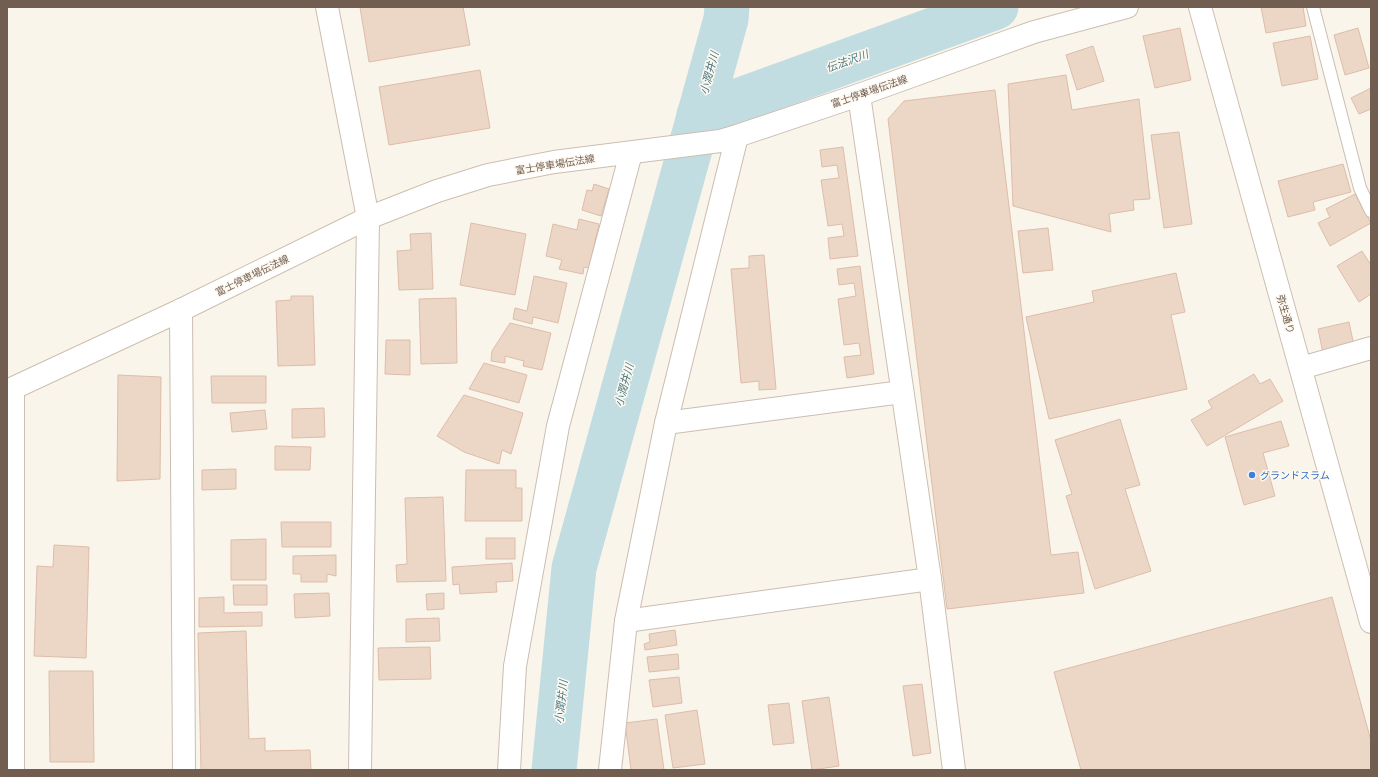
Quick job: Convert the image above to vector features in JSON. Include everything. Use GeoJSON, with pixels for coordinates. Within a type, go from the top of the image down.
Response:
{"type":"FeatureCollection","features":[{"type":"Feature","properties":{"kind":"street"},"geometry":{"type":"LineString","coordinates":[[327,7],[368,218],[360,770]]}},
{"type":"Feature","properties":{"kind":"street","name":"富士停車場伝法線"},"geometry":{"type":"LineString","coordinates":[[10,390],[181,310],[368,218],[437,191],[488,175],[554,162],[631,153],[728,138],[859,95],[1034,32],[1127,7]]}},
{"type":"Feature","properties":{"kind":"street","name":"弥生通り"},"geometry":{"type":"LineString","coordinates":[[1200,7],[1371,622]]}},
{"type":"Feature","properties":{"kind":"street"},"geometry":{"type":"LineString","coordinates":[[859,95],[930,579],[954,770]]}},
{"type":"Feature","properties":{"kind":"street"},"geometry":{"type":"LineString","coordinates":[[610,770],[626,621],[666,423],[728,138]]}},
{"type":"Feature","properties":{"kind":"street"},"geometry":{"type":"LineString","coordinates":[[509,770],[516,666],[558,426],[631,153]]}},
{"type":"Feature","properties":{"kind":"street"},"geometry":{"type":"LineString","coordinates":[[181,310],[184,770]]}},
{"type":"Feature","properties":{"kind":"street"},"geometry":{"type":"LineString","coordinates":[[1301,368],[1371,348]]}},
{"type":"Feature","properties":{"kind":"street"},"geometry":{"type":"LineString","coordinates":[[10,390],[13,770]]}},
{"type":"Feature","properties":{"kind":"street"},"geometry":{"type":"LineString","coordinates":[[666,423],[902,392]]}},
{"type":"Feature","properties":{"kind":"street"},"geometry":{"type":"LineString","coordinates":[[626,621],[930,579]]}},
{"type":"Feature","properties":{"kind":"lane"},"geometry":{"type":"LineString","coordinates":[[1313,7],[1360,188],[1371,211]]}},
{"type":"Feature","properties":{"kind":"building"},"geometry":{"type":"Polygon","coordinates":[[[360,7],[463,7],[470,45],[369,62],[360,7]]]}},
{"type":"Feature","properties":{"kind":"building"},"geometry":{"type":"Polygon","coordinates":[[[1261,7],[1303,7],[1306,26],[1266,33],[1261,7]]]}},
{"type":"Feature","properties":{"kind":"building"},"geometry":{"type":"Polygon","coordinates":[[[1180,28],[1191,80],[1155,88],[1143,36],[1180,28]]]}},
{"type":"Feature","properties":{"kind":"building"},"geometry":{"type":"Polygon","coordinates":[[[1358,28],[1369,68],[1345,75],[1334,35],[1358,28]]]}},
{"type":"Feature","properties":{"kind":"building"},"geometry":{"type":"Polygon","coordinates":[[[1310,36],[1318,79],[1282,86],[1273,43],[1310,36]]]}},
{"type":"Feature","properties":{"kind":"building"},"geometry":{"type":"Polygon","coordinates":[[[1093,46],[1104,81],[1077,90],[1066,55],[1093,46]]]}},
{"type":"Feature","properties":{"kind":"building"},"geometry":{"type":"Polygon","coordinates":[[[480,70],[490,128],[389,145],[379,87],[480,70]]]}},
{"type":"Feature","properties":{"kind":"building"},"geometry":{"type":"Polygon","coordinates":[[[1066,75],[1072,110],[1139,99],[1150,199],[1133,200],[1134,210],[1109,214],[1111,232],[1013,206],[1008,84],[1066,75]]]}},
{"type":"Feature","properties":{"kind":"building"},"geometry":{"type":"Polygon","coordinates":[[[1371,88],[1371,109],[1359,114],[1351,98],[1371,88]]]}},
{"type":"Feature","properties":{"kind":"building"},"geometry":{"type":"Polygon","coordinates":[[[995,90],[1051,555],[1078,552],[1084,593],[947,609],[888,119],[904,101],[995,90]]]}},
{"type":"Feature","properties":{"kind":"building"},"geometry":{"type":"Polygon","coordinates":[[[1179,132],[1192,224],[1164,228],[1151,135],[1179,132]]]}},
{"type":"Feature","properties":{"kind":"building"},"geometry":{"type":"Polygon","coordinates":[[[843,147],[858,256],[830,259],[828,238],[844,236],[842,224],[828,226],[821,180],[839,178],[837,165],[822,167],[820,150],[843,147]]]}},
{"type":"Feature","properties":{"kind":"building"},"geometry":{"type":"Polygon","coordinates":[[[1343,164],[1351,192],[1313,202],[1315,210],[1288,217],[1278,181],[1343,164]]]}},
{"type":"Feature","properties":{"kind":"building"},"geometry":{"type":"Polygon","coordinates":[[[594,184],[609,189],[601,216],[582,210],[587,190],[592,191],[594,184]]]}},
{"type":"Feature","properties":{"kind":"building"},"geometry":{"type":"Polygon","coordinates":[[[1355,194],[1371,223],[1330,246],[1318,223],[1330,217],[1326,209],[1355,194]]]}},
{"type":"Feature","properties":{"kind":"building"},"geometry":{"type":"Polygon","coordinates":[[[579,219],[599,224],[589,268],[584,267],[583,274],[559,269],[562,260],[546,256],[553,224],[577,230],[579,219]]]}},
{"type":"Feature","properties":{"kind":"building"},"geometry":{"type":"Polygon","coordinates":[[[471,223],[526,234],[515,295],[460,285],[471,223]]]}},
{"type":"Feature","properties":{"kind":"building"},"geometry":{"type":"Polygon","coordinates":[[[1048,228],[1053,270],[1023,273],[1018,231],[1048,228]]]}},
{"type":"Feature","properties":{"kind":"building"},"geometry":{"type":"Polygon","coordinates":[[[431,233],[433,289],[399,290],[397,251],[411,250],[410,234],[431,233]]]}},
{"type":"Feature","properties":{"kind":"building"},"geometry":{"type":"Polygon","coordinates":[[[1362,251],[1371,265],[1371,294],[1359,302],[1337,266],[1362,251]]]}},
{"type":"Feature","properties":{"kind":"building"},"geometry":{"type":"Polygon","coordinates":[[[764,255],[776,389],[759,390],[759,381],[741,383],[731,269],[749,268],[749,256],[764,255]]]}},
{"type":"Feature","properties":{"kind":"building"},"geometry":{"type":"Polygon","coordinates":[[[860,266],[874,374],[847,378],[844,357],[861,355],[859,343],[844,345],[838,299],[856,296],[854,283],[839,285],[837,269],[860,266]]]}},
{"type":"Feature","properties":{"kind":"building"},"geometry":{"type":"Polygon","coordinates":[[[1176,273],[1185,312],[1171,315],[1187,389],[1049,419],[1026,317],[1094,302],[1092,291],[1176,273]]]}},
{"type":"Feature","properties":{"kind":"building"},"geometry":{"type":"Polygon","coordinates":[[[534,276],[567,283],[558,323],[533,317],[532,324],[513,319],[515,308],[527,311],[534,276]]]}},
{"type":"Feature","properties":{"kind":"building"},"geometry":{"type":"Polygon","coordinates":[[[291,296],[313,296],[315,365],[278,366],[276,301],[291,300],[291,296]]]}},
{"type":"Feature","properties":{"kind":"building"},"geometry":{"type":"Polygon","coordinates":[[[456,298],[457,363],[421,364],[419,299],[456,298]]]}},
{"type":"Feature","properties":{"kind":"building"},"geometry":{"type":"Polygon","coordinates":[[[1349,322],[1354,346],[1323,353],[1318,329],[1349,322]]]}},
{"type":"Feature","properties":{"kind":"building"},"geometry":{"type":"Polygon","coordinates":[[[510,323],[551,333],[542,370],[523,366],[524,361],[505,356],[505,363],[491,361],[492,351],[510,323]]]}},
{"type":"Feature","properties":{"kind":"building"},"geometry":{"type":"Polygon","coordinates":[[[386,340],[410,340],[410,375],[385,374],[386,340]]]}},
{"type":"Feature","properties":{"kind":"building"},"geometry":{"type":"Polygon","coordinates":[[[484,363],[527,375],[519,403],[469,389],[484,363]]]}},
{"type":"Feature","properties":{"kind":"building"},"geometry":{"type":"Polygon","coordinates":[[[1254,374],[1260,384],[1270,379],[1283,401],[1207,446],[1191,420],[1212,408],[1208,401],[1254,374]]]}},
{"type":"Feature","properties":{"kind":"building"},"geometry":{"type":"Polygon","coordinates":[[[118,375],[161,377],[160,479],[117,481],[118,375]]]}},
{"type":"Feature","properties":{"kind":"building"},"geometry":{"type":"Polygon","coordinates":[[[211,376],[266,376],[266,403],[212,403],[211,376]]]}},
{"type":"Feature","properties":{"kind":"building"},"geometry":{"type":"Polygon","coordinates":[[[464,395],[523,413],[511,454],[502,450],[499,464],[464,452],[437,436],[464,395]]]}},
{"type":"Feature","properties":{"kind":"building"},"geometry":{"type":"Polygon","coordinates":[[[324,408],[325,437],[292,438],[292,409],[324,408]]]}},
{"type":"Feature","properties":{"kind":"building"},"geometry":{"type":"Polygon","coordinates":[[[265,410],[267,429],[232,432],[230,413],[265,410]]]}},
{"type":"Feature","properties":{"kind":"building"},"geometry":{"type":"Polygon","coordinates":[[[1120,419],[1140,485],[1125,489],[1151,571],[1095,589],[1066,496],[1072,494],[1055,440],[1120,419]]]}},
{"type":"Feature","properties":{"kind":"building","name":"グランドスラム"},"geometry":{"type":"Polygon","coordinates":[[[1281,421],[1289,446],[1263,453],[1275,496],[1244,505],[1225,437],[1281,421]]]}},
{"type":"Feature","properties":{"kind":"building"},"geometry":{"type":"Polygon","coordinates":[[[275,446],[311,447],[310,470],[275,470],[275,446]]]}},
{"type":"Feature","properties":{"kind":"building"},"geometry":{"type":"Polygon","coordinates":[[[236,469],[236,489],[202,490],[202,470],[236,469]]]}},
{"type":"Feature","properties":{"kind":"building"},"geometry":{"type":"Polygon","coordinates":[[[466,470],[516,470],[516,488],[522,488],[522,521],[465,521],[466,470]]]}},
{"type":"Feature","properties":{"kind":"building"},"geometry":{"type":"Polygon","coordinates":[[[443,497],[446,581],[397,582],[396,565],[407,564],[405,498],[443,497]]]}},
{"type":"Feature","properties":{"kind":"building"},"geometry":{"type":"Polygon","coordinates":[[[281,522],[331,522],[331,547],[282,547],[281,522]]]}},
{"type":"Feature","properties":{"kind":"building"},"geometry":{"type":"Polygon","coordinates":[[[486,538],[515,538],[515,559],[486,559],[486,538]]]}},
{"type":"Feature","properties":{"kind":"building"},"geometry":{"type":"Polygon","coordinates":[[[266,539],[266,580],[231,580],[231,540],[266,539]]]}},
{"type":"Feature","properties":{"kind":"building"},"geometry":{"type":"Polygon","coordinates":[[[54,545],[89,547],[86,658],[34,656],[37,566],[53,567],[54,545]]]}},
{"type":"Feature","properties":{"kind":"building"},"geometry":{"type":"Polygon","coordinates":[[[336,555],[336,576],[327,574],[327,582],[301,582],[301,574],[293,574],[293,556],[336,555]]]}},
{"type":"Feature","properties":{"kind":"building"},"geometry":{"type":"Polygon","coordinates":[[[512,563],[513,581],[496,582],[497,592],[460,594],[459,584],[453,585],[452,567],[512,563]]]}},
{"type":"Feature","properties":{"kind":"building"},"geometry":{"type":"Polygon","coordinates":[[[233,585],[267,585],[267,605],[234,605],[233,585]]]}},
{"type":"Feature","properties":{"kind":"building"},"geometry":{"type":"Polygon","coordinates":[[[329,593],[330,616],[295,618],[294,594],[329,593]]]}},
{"type":"Feature","properties":{"kind":"building"},"geometry":{"type":"Polygon","coordinates":[[[444,593],[444,609],[427,610],[426,594],[444,593]]]}},
{"type":"Feature","properties":{"kind":"building"},"geometry":{"type":"Polygon","coordinates":[[[224,597],[224,613],[262,612],[262,626],[199,627],[199,598],[224,597]]]}},
{"type":"Feature","properties":{"kind":"building"},"geometry":{"type":"Polygon","coordinates":[[[1332,597],[1371,741],[1371,770],[1081,770],[1054,672],[1332,597]]]}},
{"type":"Feature","properties":{"kind":"building"},"geometry":{"type":"Polygon","coordinates":[[[439,618],[440,641],[406,642],[406,619],[439,618]]]}},
{"type":"Feature","properties":{"kind":"building"},"geometry":{"type":"Polygon","coordinates":[[[675,630],[677,645],[645,650],[644,644],[650,642],[649,634],[675,630]]]}},
{"type":"Feature","properties":{"kind":"building"},"geometry":{"type":"Polygon","coordinates":[[[246,631],[249,739],[265,738],[265,751],[310,750],[311,770],[201,770],[198,633],[246,631]]]}},
{"type":"Feature","properties":{"kind":"building"},"geometry":{"type":"Polygon","coordinates":[[[430,647],[431,679],[379,680],[378,648],[430,647]]]}},
{"type":"Feature","properties":{"kind":"building"},"geometry":{"type":"Polygon","coordinates":[[[678,654],[679,669],[649,672],[647,657],[678,654]]]}},
{"type":"Feature","properties":{"kind":"building"},"geometry":{"type":"Polygon","coordinates":[[[49,671],[93,671],[94,762],[50,762],[49,671]]]}},
{"type":"Feature","properties":{"kind":"building"},"geometry":{"type":"Polygon","coordinates":[[[679,677],[682,703],[653,707],[649,680],[679,677]]]}},
{"type":"Feature","properties":{"kind":"building"},"geometry":{"type":"Polygon","coordinates":[[[922,684],[931,753],[913,756],[903,686],[922,684]]]}},
{"type":"Feature","properties":{"kind":"building"},"geometry":{"type":"Polygon","coordinates":[[[829,697],[839,766],[812,770],[802,701],[829,697]]]}},
{"type":"Feature","properties":{"kind":"building"},"geometry":{"type":"Polygon","coordinates":[[[789,703],[794,743],[773,745],[768,705],[789,703]]]}},
{"type":"Feature","properties":{"kind":"building"},"geometry":{"type":"Polygon","coordinates":[[[697,710],[705,764],[673,768],[665,715],[697,710]]]}},
{"type":"Feature","properties":{"kind":"building"},"geometry":{"type":"Polygon","coordinates":[[[657,719],[664,770],[631,770],[625,723],[657,719]]]}},
{"type":"Feature","properties":{"kind":"waterway","name":"小潤井川"},"geometry":{"type":"LineString","coordinates":[[554,770],[574,568],[726,19],[727,7]]}},
{"type":"Feature","properties":{"kind":"waterway","name":"小潤井川"},"geometry":{"type":"LineString","coordinates":[[726,19],[734,7]]}},
{"type":"Feature","properties":{"kind":"waterway","name":"伝法沢川"},"geometry":{"type":"LineString","coordinates":[[699,115],[996,7]]}},
{"type":"Feature","properties":{"kind":"place","name":"グランドスラム"},"geometry":{"type":"Point","coordinates":[1252,475]}}]}
